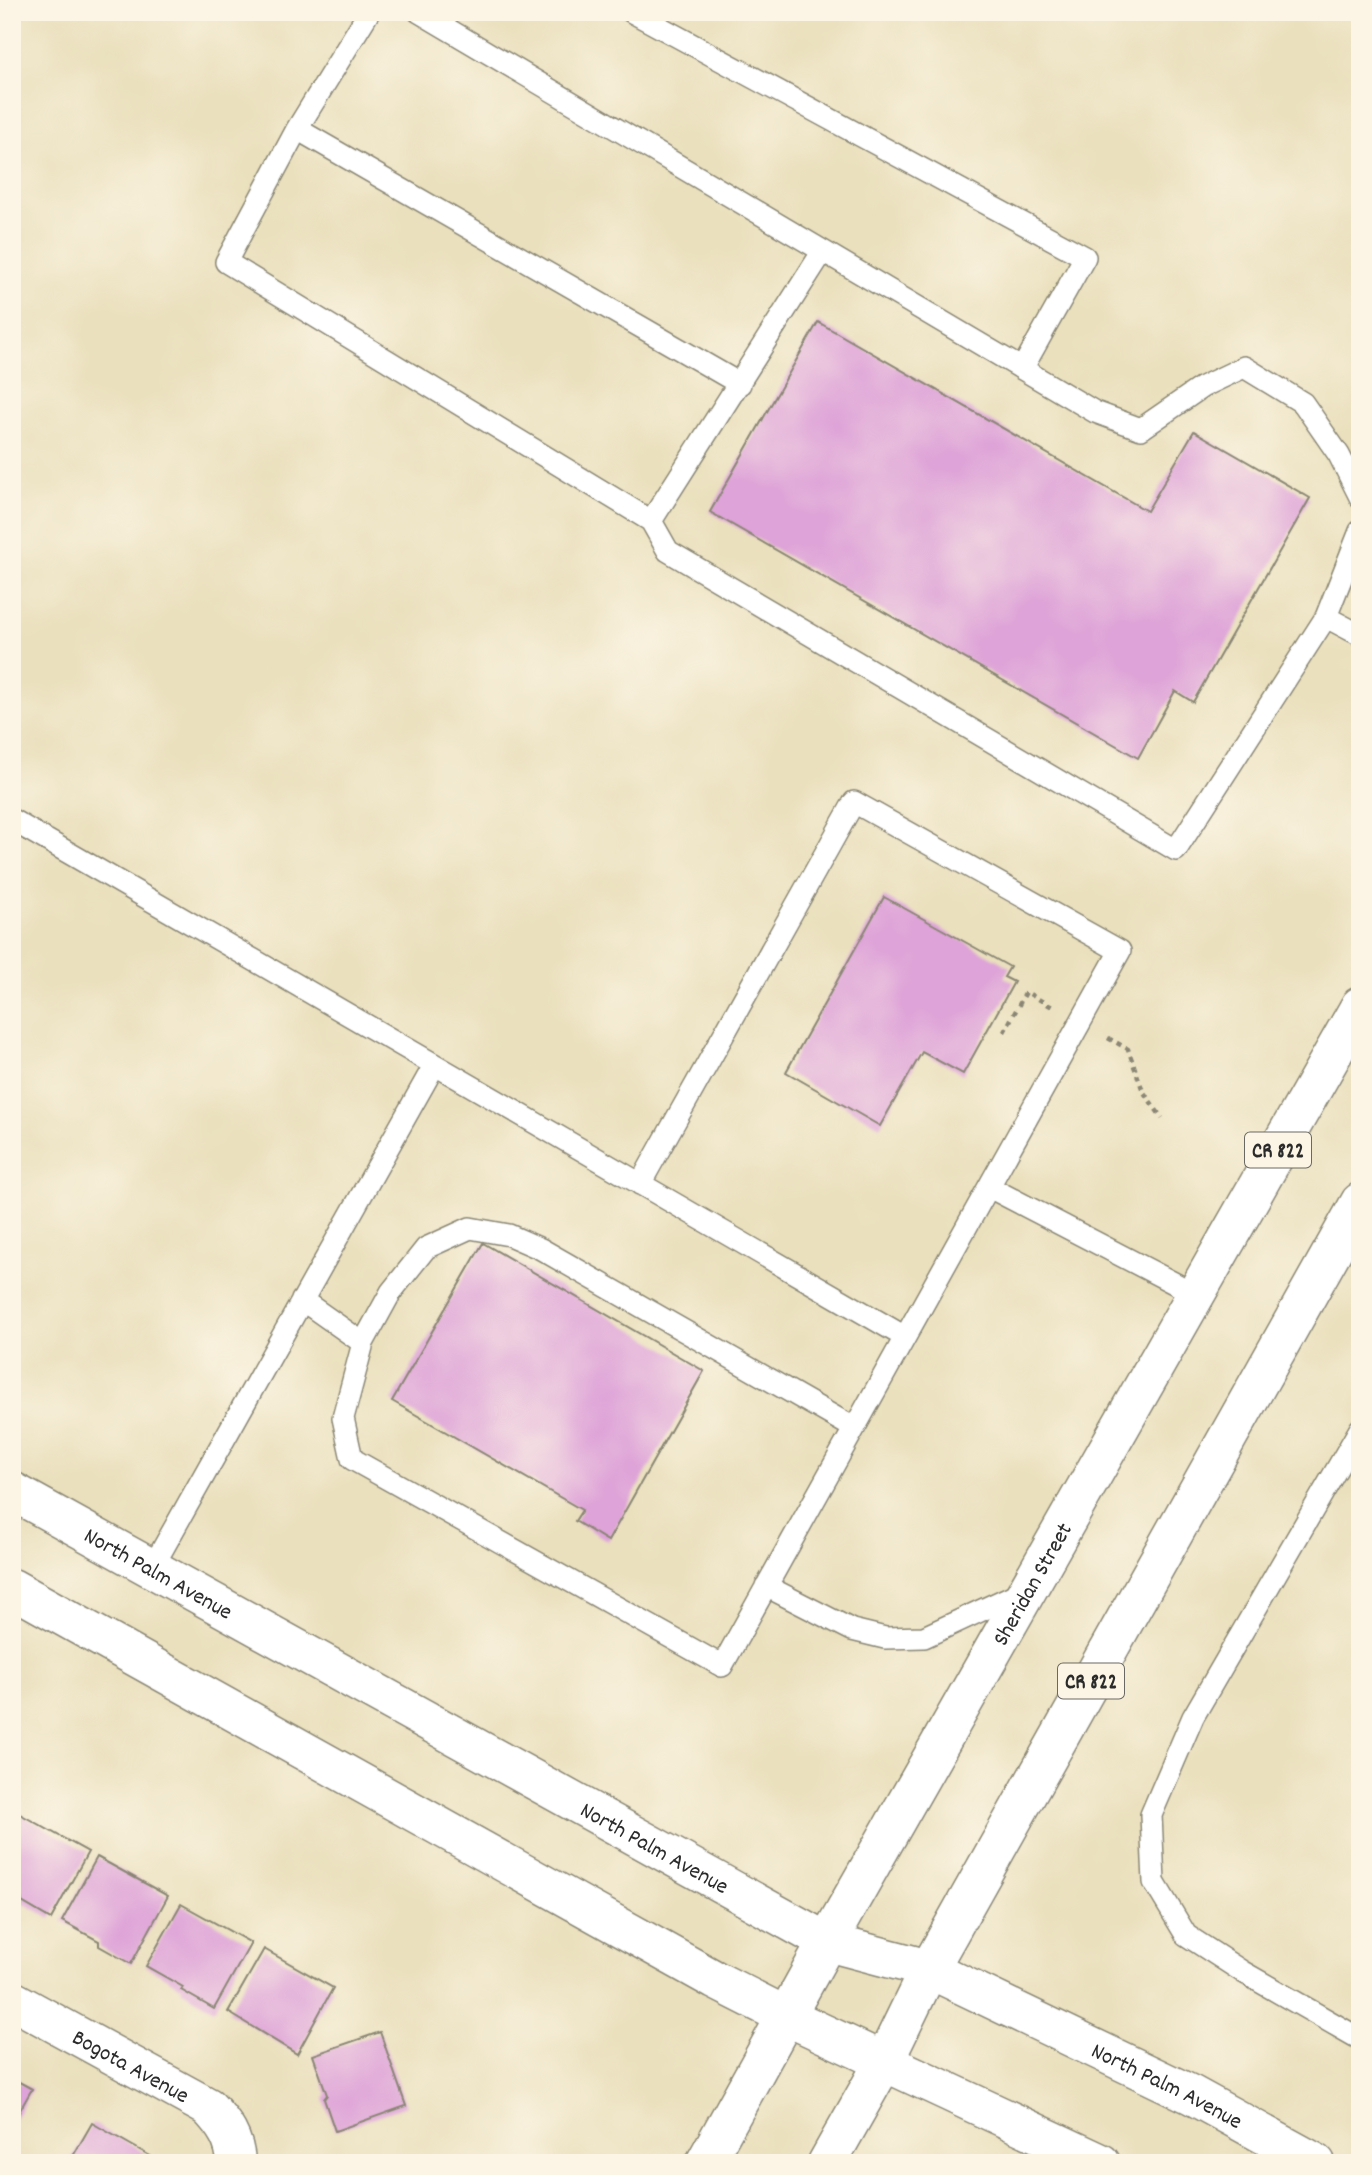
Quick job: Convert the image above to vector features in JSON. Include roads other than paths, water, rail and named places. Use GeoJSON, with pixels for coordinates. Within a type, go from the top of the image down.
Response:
{"type":"FeatureCollection","features":[{"type":"Feature","properties":{"kind":"main road","name":"Sheridan Street"},"geometry":{"type":"LineString","coordinates":[[705,2163],[827,1942],[1360,1006]]}},
{"type":"Feature","properties":{"kind":"main road","name":"CR 822"},"geometry":{"type":"LineString","coordinates":[[828,2163],[884,2062],[929,1969],[1360,1202]]}},
{"type":"Feature","properties":{"kind":"main road","name":"North Palm Avenue"},"geometry":{"type":"LineString","coordinates":[[12,1491],[827,1942],[929,1969],[1192,2095],[1317,2163]]}},
{"type":"Feature","properties":{"kind":"main road"},"geometry":{"type":"LineString","coordinates":[[12,1588],[715,1980],[786,2016],[1101,2163]]}},
{"type":"Feature","properties":{"kind":"main road","name":"Bogota Avenue"},"geometry":{"type":"LineString","coordinates":[[12,2000],[208,2107],[226,2126],[236,2156]]}},
{"type":"Feature","properties":{"kind":"lane"},"geometry":{"type":"LineString","coordinates":[[369,12],[297,129],[226,262],[651,521],[668,551],[1176,850],[1326,617],[1360,531]]}},
{"type":"Feature","properties":{"kind":"lane"},"geometry":{"type":"LineString","coordinates":[[419,12],[1095,412],[1141,429],[1202,387],[1244,367],[1303,403],[1339,455],[1360,497]]}},
{"type":"Feature","properties":{"kind":"lane"},"geometry":{"type":"LineString","coordinates":[[632,12],[1085,257],[1022,369]]}},
{"type":"Feature","properties":{"kind":"lane"},"geometry":{"type":"LineString","coordinates":[[297,129],[740,384]]}},
{"type":"Feature","properties":{"kind":"lane"},"geometry":{"type":"LineString","coordinates":[[651,521],[823,251]]}},
{"type":"Feature","properties":{"kind":"lane"},"geometry":{"type":"LineString","coordinates":[[1326,617],[1360,635]]}},
{"type":"Feature","properties":{"kind":"lane"},"geometry":{"type":"LineString","coordinates":[[640,1184],[854,802],[1120,951],[722,1666],[352,1459],[343,1418],[363,1343],[391,1292],[426,1248],[470,1228],[509,1235],[541,1249],[854,1428]]}},
{"type":"Feature","properties":{"kind":"lane"},"geometry":{"type":"LineString","coordinates":[[12,820],[905,1337]]}},
{"type":"Feature","properties":{"kind":"lane"},"geometry":{"type":"LineString","coordinates":[[152,1568],[434,1066]]}},
{"type":"Feature","properties":{"kind":"lane"},"geometry":{"type":"LineString","coordinates":[[989,1187],[1195,1294]]}},
{"type":"Feature","properties":{"kind":"lane"},"geometry":{"type":"LineString","coordinates":[[302,1300],[363,1343]]}},
{"type":"Feature","properties":{"kind":"lane"},"geometry":{"type":"LineString","coordinates":[[1360,1429],[1193,1717],[1151,1815],[1154,1882],[1186,1935],[1243,1972],[1360,2039]]}},
{"type":"Feature","properties":{"kind":"lane"},"geometry":{"type":"LineString","coordinates":[[766,1586],[852,1630],[885,1638],[924,1637],[1028,1589]]}}]}
